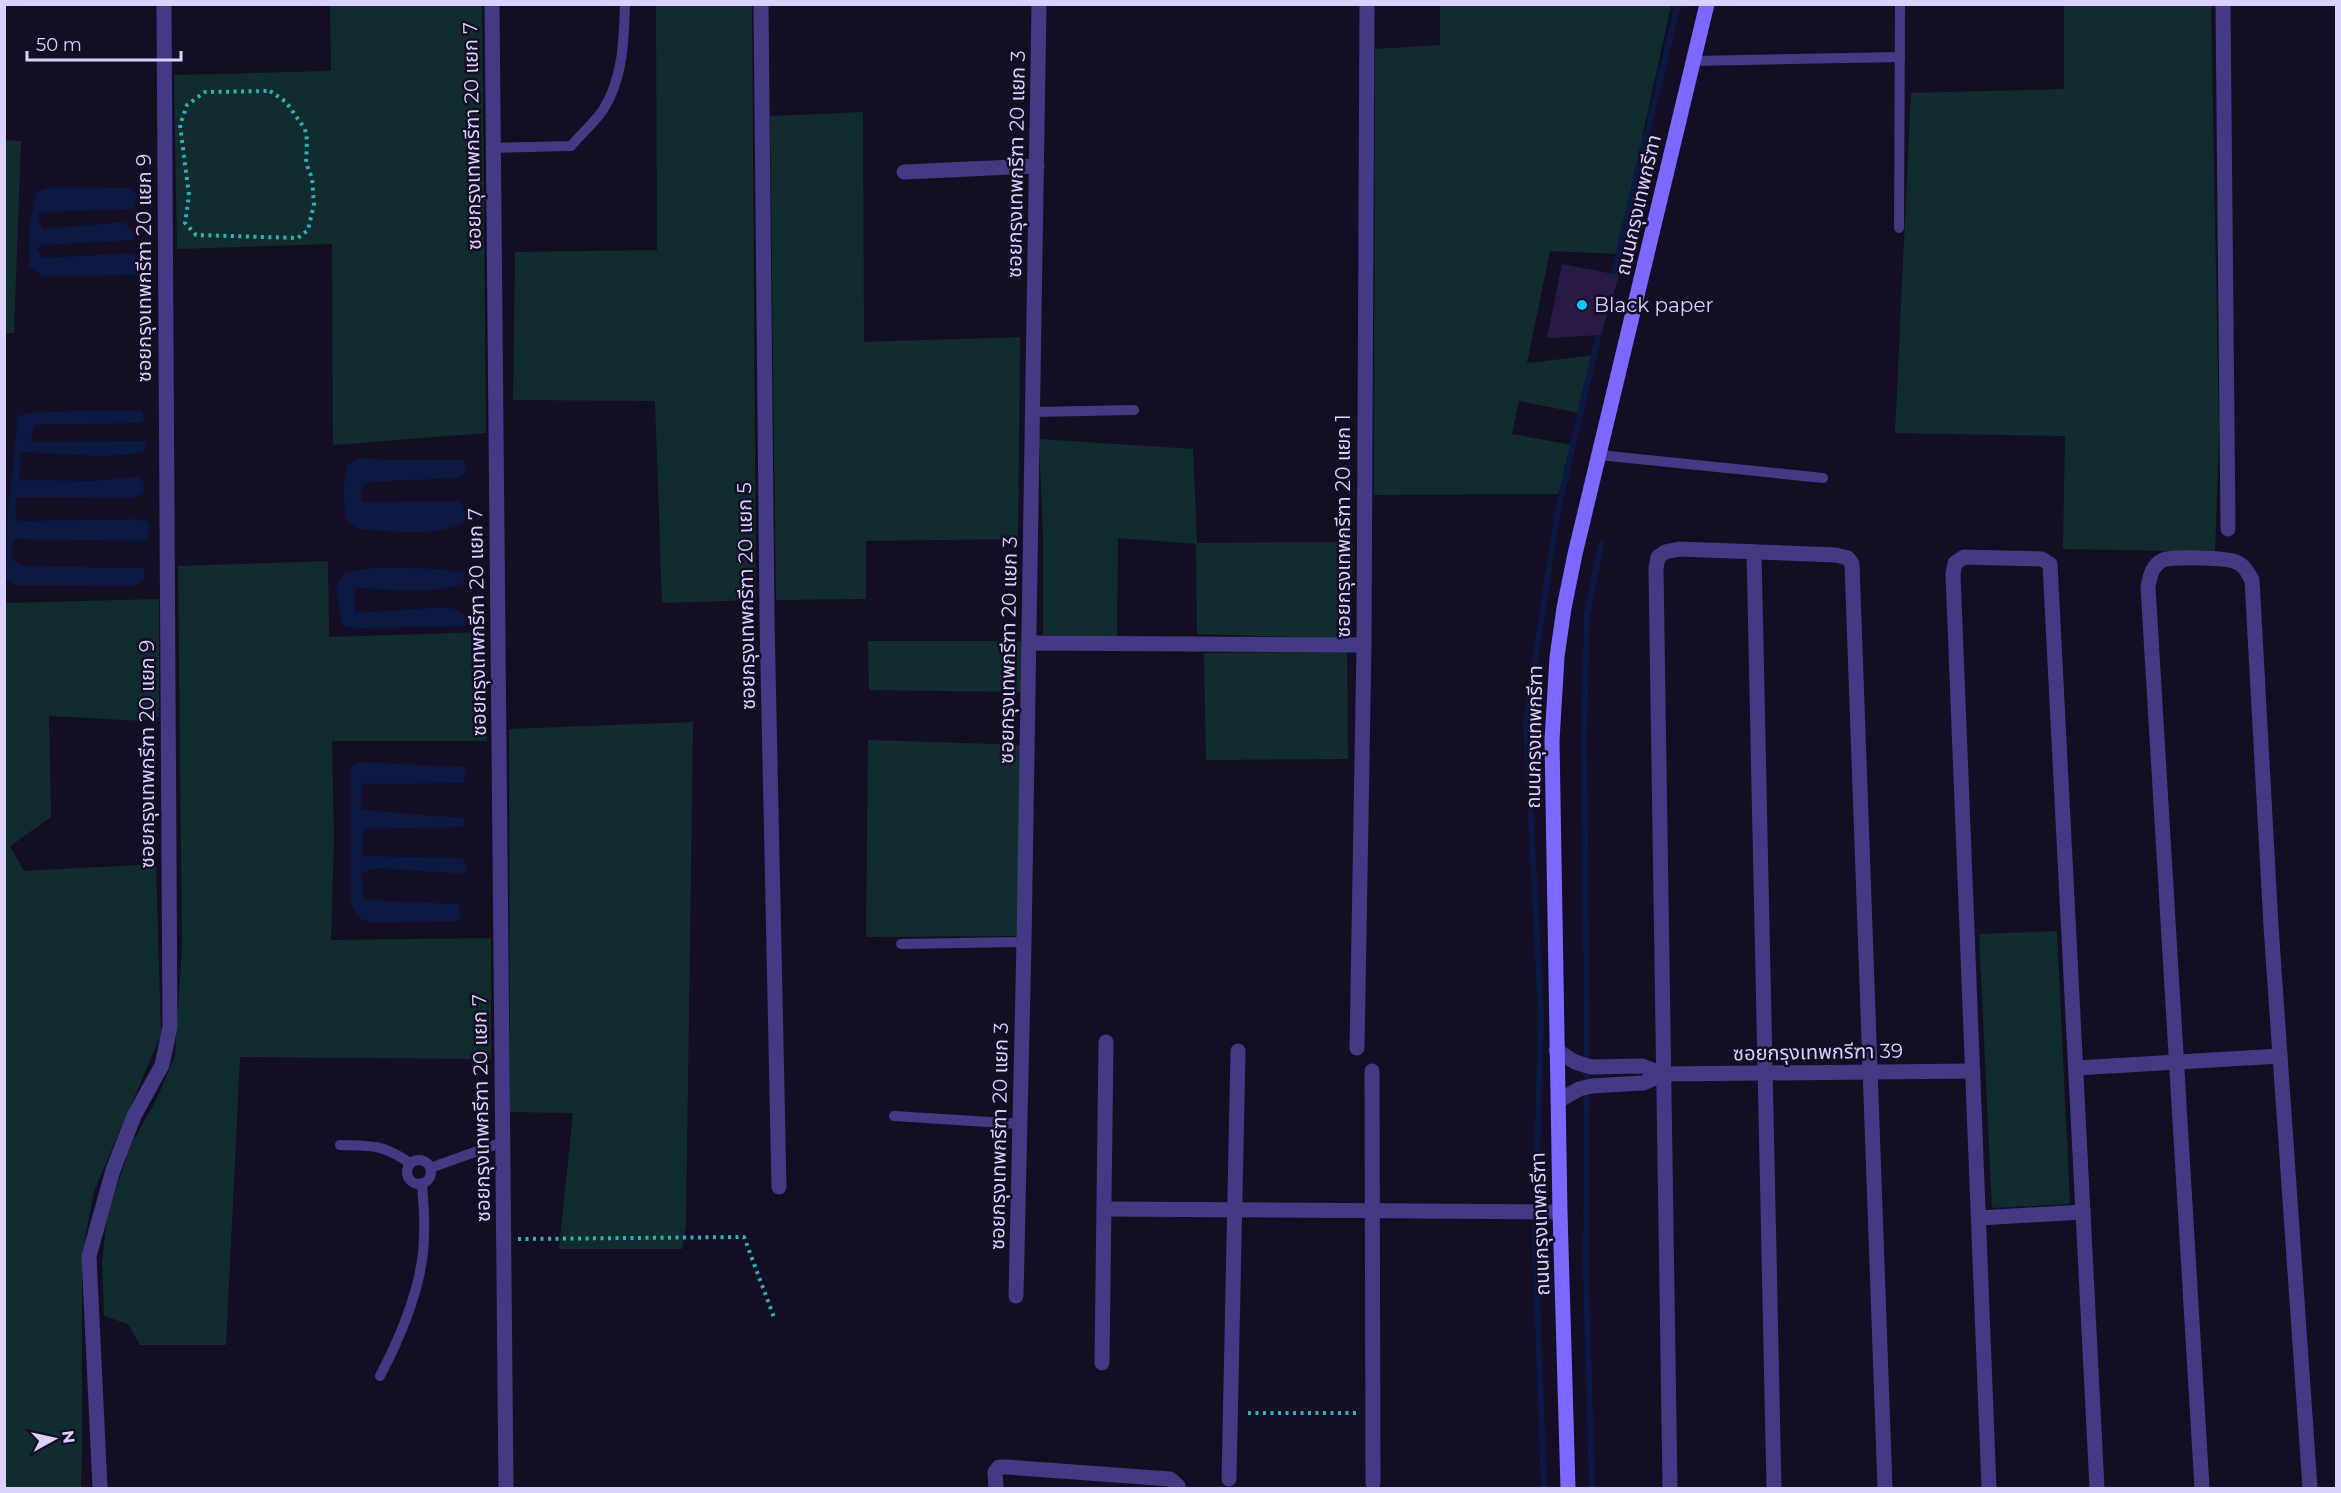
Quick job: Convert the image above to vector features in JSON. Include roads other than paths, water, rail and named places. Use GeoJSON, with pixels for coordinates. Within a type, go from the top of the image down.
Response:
{"type":"FeatureCollection","features":[{"type":"Feature","properties":{"kind":"main road","name":"ถนนกรุงเทพกรีฑา"},"geometry":{"type":"LineString","coordinates":[[1568,1488],[1552,1212],[1557,1101],[1553,696],[1563,608],[1707,4]]}},
{"type":"Feature","properties":{"kind":"street","name":"ซอยกรุงเทพกรีฑา 20 แยก 9"},"geometry":{"type":"LineString","coordinates":[[100,1488],[89,1256],[113,1170],[134,1116],[162,1065],[170,1027],[164,4]]}},
{"type":"Feature","properties":{"kind":"street","name":"ซอยกรุงเทพกรีฑา 20 แยก 7"},"geometry":{"type":"LineString","coordinates":[[492,4],[506,1488]]}},
{"type":"Feature","properties":{"kind":"street","name":"ซอยกรุงเทพกรีฑา 20 แยก 5"},"geometry":{"type":"LineString","coordinates":[[760,4],[767,619],[779,1187]]}},
{"type":"Feature","properties":{"kind":"street","name":"ซอยกรุงเทพกรีฑา 20 แยก 3"},"geometry":{"type":"LineString","coordinates":[[1016,1296],[1039,4]]}},
{"type":"Feature","properties":{"kind":"street","name":"ซอยกรุงเทพกรีฑา 20 แยก 1"},"geometry":{"type":"LineString","coordinates":[[1357,1048],[1364,645],[1367,4]]}},
{"type":"Feature","properties":{"kind":"street"},"geometry":{"type":"LineString","coordinates":[[2223,4],[2228,529]]}},
{"type":"Feature","properties":{"kind":"street"},"geometry":{"type":"LineString","coordinates":[[904,172],[1037,166]]}},
{"type":"Feature","properties":{"kind":"street"},"geometry":{"type":"LineString","coordinates":[[1670,1488],[1656,569],[1658,557],[1665,552],[1679,549],[1836,555],[1848,558],[1852,564],[1885,1488]]}},
{"type":"Feature","properties":{"kind":"street"},"geometry":{"type":"LineString","coordinates":[[1754,552],[1774,1488]]}},
{"type":"Feature","properties":{"kind":"street"},"geometry":{"type":"LineString","coordinates":[[1989,1488],[1953,574],[1955,563],[1964,557],[2042,559],[2050,564],[2097,1488]]}},
{"type":"Feature","properties":{"kind":"street"},"geometry":{"type":"LineString","coordinates":[[2202,1488],[2148,586],[2151,571],[2163,560],[2183,558],[2234,561],[2245,567],[2252,580],[2280,1056],[2310,1488]]}},
{"type":"Feature","properties":{"kind":"street"},"geometry":{"type":"LineString","coordinates":[[1029,643],[1364,645]]}},
{"type":"Feature","properties":{"kind":"street"},"geometry":{"type":"LineString","coordinates":[[1102,1363],[1106,1042]]}},
{"type":"Feature","properties":{"kind":"street","name":"ซอยกรุงเทพกรีฑา 39"},"geometry":{"type":"LineString","coordinates":[[1557,1050],[1575,1062],[1591,1067],[1642,1066],[1664,1074],[1973,1071]]}},
{"type":"Feature","properties":{"kind":"street"},"geometry":{"type":"LineString","coordinates":[[1229,1479],[1238,1051]]}},
{"type":"Feature","properties":{"kind":"street"},"geometry":{"type":"LineString","coordinates":[[2076,1068],[2280,1056]]}},
{"type":"Feature","properties":{"kind":"street"},"geometry":{"type":"LineString","coordinates":[[1372,1071],[1373,1483]]}},
{"type":"Feature","properties":{"kind":"street","name":"ซอยกรุงเทพกรีฑา 39"},"geometry":{"type":"LineString","coordinates":[[1557,1101],[1579,1089],[1591,1086],[1643,1083],[1664,1074]]}},
{"type":"Feature","properties":{"kind":"street"},"geometry":{"type":"LineString","coordinates":[[1104,1209],[1552,1212]]}},
{"type":"Feature","properties":{"kind":"street"},"geometry":{"type":"LineString","coordinates":[[1979,1218],[2083,1212]]}},
{"type":"Feature","properties":{"kind":"street"},"geometry":{"type":"LineString","coordinates":[[996,1488],[995,1472],[999,1467],[1007,1467],[1170,1479],[1178,1488]]}},
{"type":"Feature","properties":{"kind":"lane"},"geometry":{"type":"LineString","coordinates":[[493,148],[571,146],[603,110],[616,82],[624,44],[625,4]]}},
{"type":"Feature","properties":{"kind":"lane"},"geometry":{"type":"LineString","coordinates":[[1899,228],[1900,4]]}},
{"type":"Feature","properties":{"kind":"lane"},"geometry":{"type":"LineString","coordinates":[[1694,61],[1900,57]]}},
{"type":"Feature","properties":{"kind":"lane"},"geometry":{"type":"LineString","coordinates":[[1033,412],[1134,410]]}},
{"type":"Feature","properties":{"kind":"lane"},"geometry":{"type":"LineString","coordinates":[[1599,455],[1823,478]]}},
{"type":"Feature","properties":{"kind":"lane"},"geometry":{"type":"LineString","coordinates":[[901,944],[1024,942]]}},
{"type":"Feature","properties":{"kind":"lane"},"geometry":{"type":"LineString","coordinates":[[894,1116],[1020,1124]]}},
{"type":"Feature","properties":{"kind":"lane"},"geometry":{"type":"LineString","coordinates":[[430,1168],[503,1142]]}},
{"type":"Feature","properties":{"kind":"lane"},"geometry":{"type":"LineString","coordinates":[[340,1144],[379,1146],[392,1151],[410,1163],[422,1160],[430,1168],[431,1174],[428,1180],[416,1184],[407,1175],[410,1163]]}},
{"type":"Feature","properties":{"kind":"lane"},"geometry":{"type":"LineString","coordinates":[[380,1376],[395,1347],[415,1294],[424,1237],[422,1183]]}},
{"type":"Feature","properties":{"kind":"water"},"geometry":{"type":"Polygon","coordinates":[[[50,187],[132,188],[137,197],[134,209],[40,212],[38,220],[44,229],[123,222],[132,229],[135,240],[41,245],[36,251],[44,258],[134,253],[141,267],[139,275],[43,276],[29,267],[29,230],[36,192],[50,187]]]}},
{"type":"Feature","properties":{"kind":"water"},"geometry":{"type":"Polygon","coordinates":[[[142,411],[145,419],[140,423],[35,425],[31,442],[145,441],[147,449],[137,453],[106,456],[21,452],[19,480],[92,481],[138,477],[144,482],[143,494],[131,498],[17,497],[15,514],[19,521],[134,519],[148,522],[149,535],[145,541],[14,539],[11,549],[14,561],[22,566],[144,568],[145,579],[136,586],[15,585],[6,580],[8,516],[18,416],[26,413],[142,411]]]}},
{"type":"Feature","properties":{"kind":"water"},"geometry":{"type":"Polygon","coordinates":[[[360,458],[464,460],[467,471],[459,478],[368,482],[361,488],[363,502],[461,501],[466,515],[462,524],[423,532],[357,529],[346,518],[343,494],[347,466],[360,458]]]}},
{"type":"Feature","properties":{"kind":"water"},"geometry":{"type":"Polygon","coordinates":[[[380,567],[441,569],[464,573],[465,583],[454,587],[426,590],[355,588],[355,613],[446,607],[461,611],[468,618],[465,626],[362,628],[342,626],[336,586],[346,572],[380,567]]]}},
{"type":"Feature","properties":{"kind":"water"},"geometry":{"type":"Polygon","coordinates":[[[358,762],[464,767],[466,775],[463,783],[362,784],[361,810],[463,818],[465,827],[363,829],[362,856],[462,858],[467,866],[466,874],[376,868],[361,873],[364,900],[459,904],[461,921],[370,923],[358,917],[351,902],[351,767],[358,762]]]}},
{"type":"Feature","properties":{"kind":"waterway"},"geometry":{"type":"LineString","coordinates":[[1612,281],[1678,4]]}},
{"type":"Feature","properties":{"kind":"waterway"},"geometry":{"type":"LineString","coordinates":[[1544,1488],[1535,1239],[1541,1017],[1526,721],[1558,509],[1600,329]]}},
{"type":"Feature","properties":{"kind":"waterway"},"geometry":{"type":"LineString","coordinates":[[1592,1488],[1586,1274],[1587,1034],[1584,737],[1587,615],[1601,544]]}},
{"type":"Feature","properties":{"kind":"place","name":"Black paper"},"geometry":{"type":"Point","coordinates":[1582,305]}}]}
